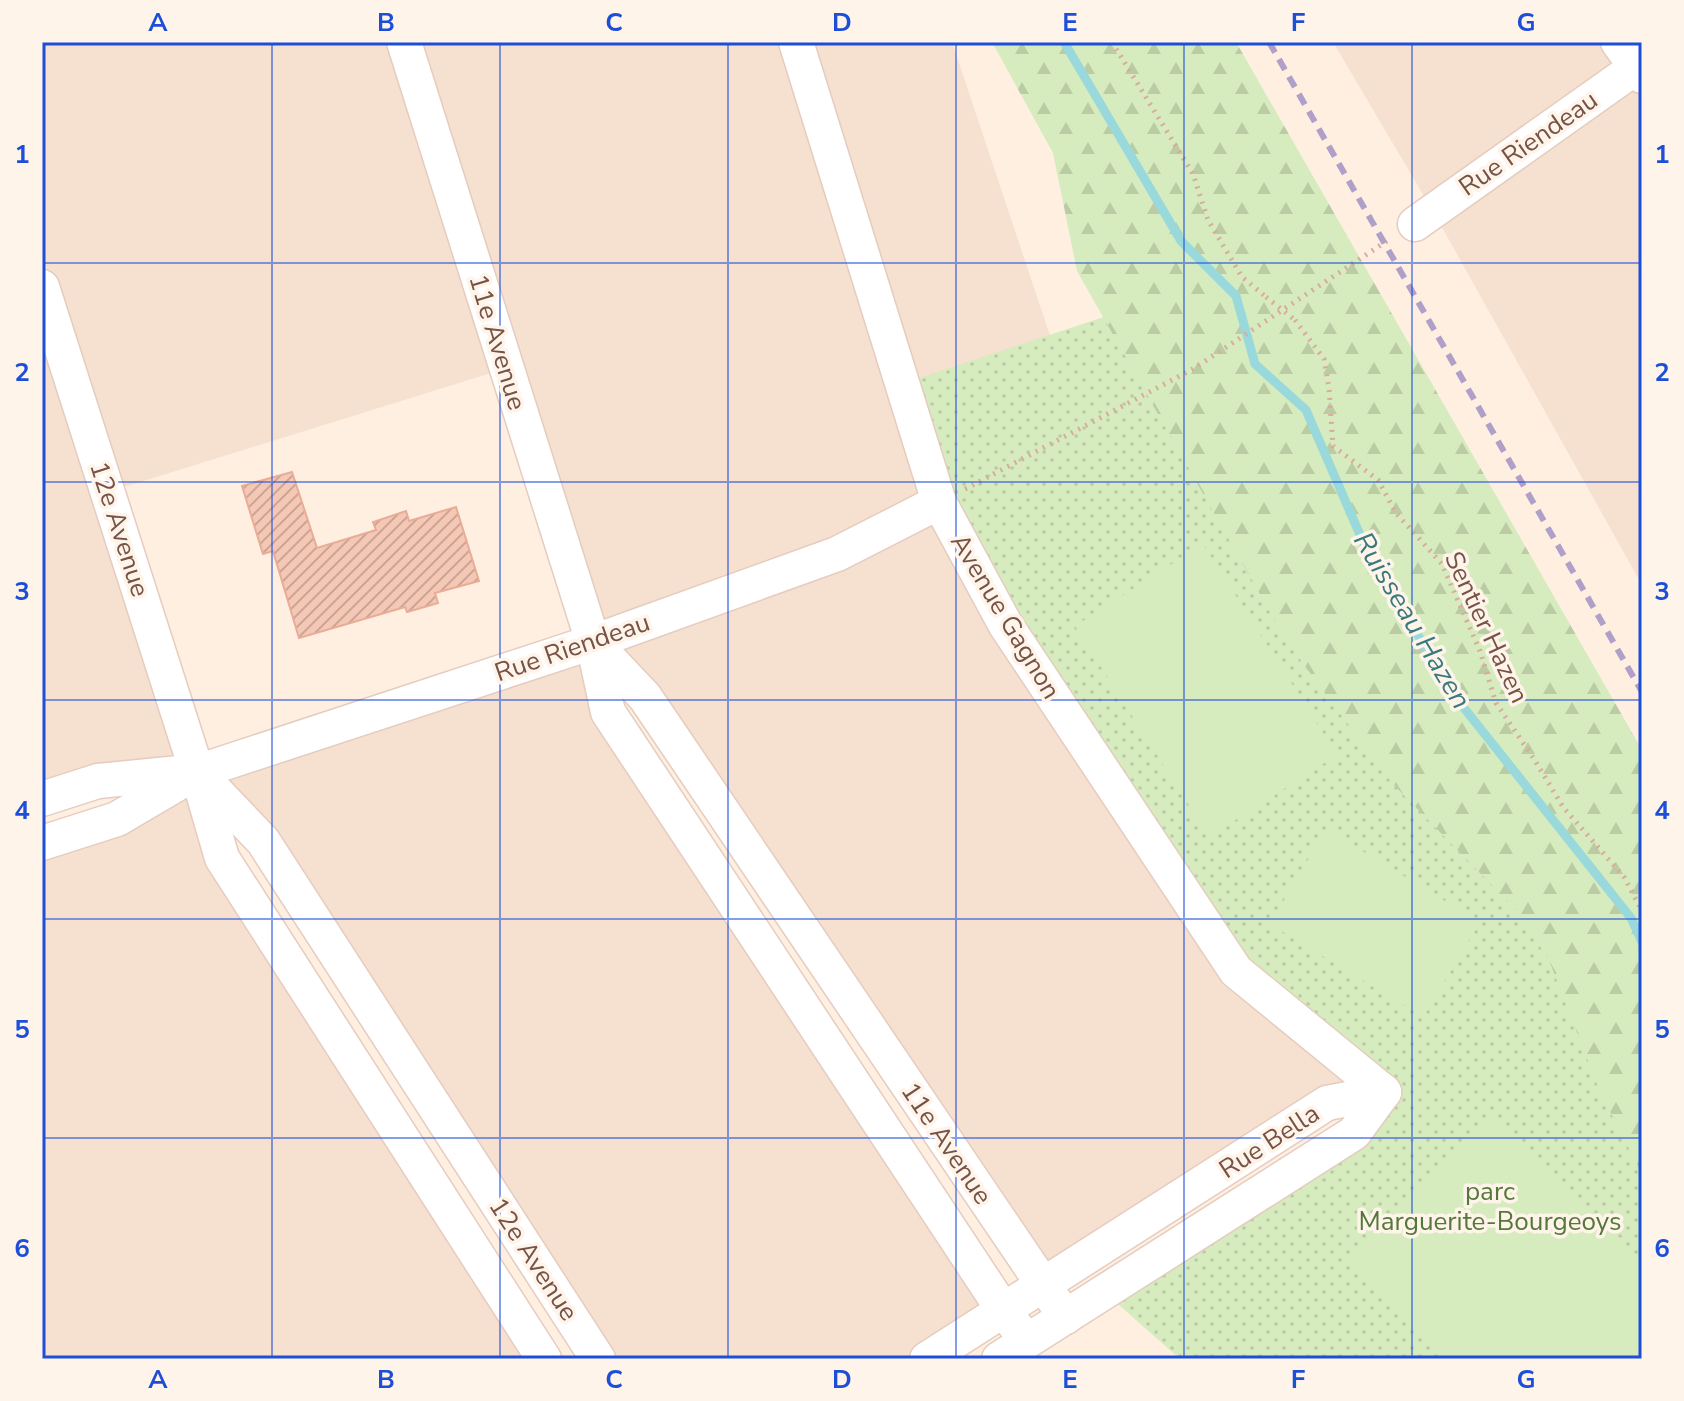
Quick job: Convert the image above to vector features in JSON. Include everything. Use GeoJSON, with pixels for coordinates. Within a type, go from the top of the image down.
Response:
{"type":"FeatureCollection","features":[{"type":"Feature","properties":{"kind":"street","name":"11e Avenue"},"geometry":{"type":"LineString","coordinates":[[404,42],[593,642],[608,712],[1004,1311],[1013,1350]]}},
{"type":"Feature","properties":{"kind":"street","name":"Avenue Gagnon"},"geometry":{"type":"LineString","coordinates":[[796,42],[939,502],[1005,624],[1236,971],[1384,1092]]}},
{"type":"Feature","properties":{"kind":"street","name":"Rue Riendeau"},"geometry":{"type":"LineString","coordinates":[[1415,224],[1634,62]]}},
{"type":"Feature","properties":{"kind":"street","name":"12e Avenue"},"geometry":{"type":"LineString","coordinates":[[42,287],[222,858],[544,1359]]}},
{"type":"Feature","properties":{"kind":"street","name":"Rue Riendeau"},"geometry":{"type":"LineString","coordinates":[[42,843],[117,819],[197,772],[593,642],[837,554],[939,502]]}},
{"type":"Feature","properties":{"kind":"street","name":"11e Avenue"},"geometry":{"type":"LineString","coordinates":[[593,642],[645,697],[1066,1317]]}},
{"type":"Feature","properties":{"kind":"street","name":"Rue Riendeau"},"geometry":{"type":"LineString","coordinates":[[42,799],[98,781],[197,772]]}},
{"type":"Feature","properties":{"kind":"street","name":"12e Avenue"},"geometry":{"type":"LineString","coordinates":[[197,772],[263,841],[598,1359]]}},
{"type":"Feature","properties":{"kind":"street"},"geometry":{"type":"LineString","coordinates":[[793,992],[829,969]]}},
{"type":"Feature","properties":{"kind":"street","name":"Rue Bella"},"geometry":{"type":"LineString","coordinates":[[927,1359],[1327,1103],[1384,1092]]}},
{"type":"Feature","properties":{"kind":"street","name":"Rue Bella"},"geometry":{"type":"LineString","coordinates":[[1013,1350],[1354,1133],[1384,1092]]}},
{"type":"Feature","properties":{"kind":"street"},"geometry":{"type":"LineString","coordinates":[[429,1180],[469,1160]]}},
{"type":"Feature","properties":{"kind":"path","name":"Sentier Hazen"},"geometry":{"type":"LineString","coordinates":[[1112,42],[1193,174],[1208,220],[1242,277],[1295,320],[1324,359],[1333,446],[1378,480],[1396,513],[1442,564],[1480,651],[1496,703],[1563,807],[1624,877],[1642,911]]}},
{"type":"Feature","properties":{"kind":"path"},"geometry":{"type":"LineString","coordinates":[[939,502],[1193,369],[1415,224]]}},
{"type":"Feature","properties":{"kind":"shaded area"},"geometry":{"type":"Polygon","coordinates":[[[42,42],[952,42],[1075,410],[1384,1092],[1327,1103],[1044,1286],[593,643],[608,712],[1004,1311],[927,1359],[598,1359],[199,773],[222,858],[544,1359],[42,1359],[42,843],[195,772],[42,799],[42,42]],[[507,368],[108,492],[198,772],[592,642],[507,368]]]}},
{"type":"Feature","properties":{"kind":"shaded area"},"geometry":{"type":"Polygon","coordinates":[[[1333,42],[1642,42],[1642,585],[1434,213],[1333,42]]]}},
{"type":"Feature","properties":{"kind":"green space"},"geometry":{"type":"Polygon","coordinates":[[[992,42],[1236,42],[1642,750],[1642,1174],[1600,1092],[1549,960],[1516,910],[1391,782],[1287,642],[1077,271],[1053,153],[992,42]]]}},
{"type":"Feature","properties":{"kind":"green space","name":"parc Marguerite-Bourgeoys"},"geometry":{"type":"Polygon","coordinates":[[[1140,305],[1642,1055],[1642,1359],[1180,1359],[1110,1297],[1384,1092],[1236,971],[1005,624],[907,382],[1140,305]]]}},
{"type":"Feature","properties":{"kind":"green space"},"geometry":{"type":"Polygon","coordinates":[[[1203,544],[1337,755],[1209,837],[1075,626],[1203,544]]]}},
{"type":"Feature","properties":{"kind":"green space"},"geometry":{"type":"Polygon","coordinates":[[[1326,829],[1480,922],[1423,1017],[1270,924],[1326,829]]]}},
{"type":"Feature","properties":{"kind":"green space"},"geometry":{"type":"Polygon","coordinates":[[[1491,1113],[1642,1263],[1642,1359],[1446,1359],[1346,1260],[1491,1113]]]}},
{"type":"Feature","properties":{"kind":"building"},"geometry":{"type":"Polygon","coordinates":[[[292,472],[317,548],[376,530],[373,522],[406,511],[409,521],[456,507],[479,581],[435,593],[438,603],[407,612],[405,607],[299,638],[273,551],[263,554],[242,486],[292,472]]]}},
{"type":"Feature","properties":{"kind":"waterway","name":"Ruisseau Hazen"},"geometry":{"type":"LineString","coordinates":[[1064,42],[1181,241],[1236,296],[1255,364],[1306,410],[1370,558],[1460,703],[1631,918],[1642,942]]}},
{"type":"Feature","properties":{"kind":"railway"},"geometry":{"type":"LineString","coordinates":[[1269,42],[1642,692]]}}]}
